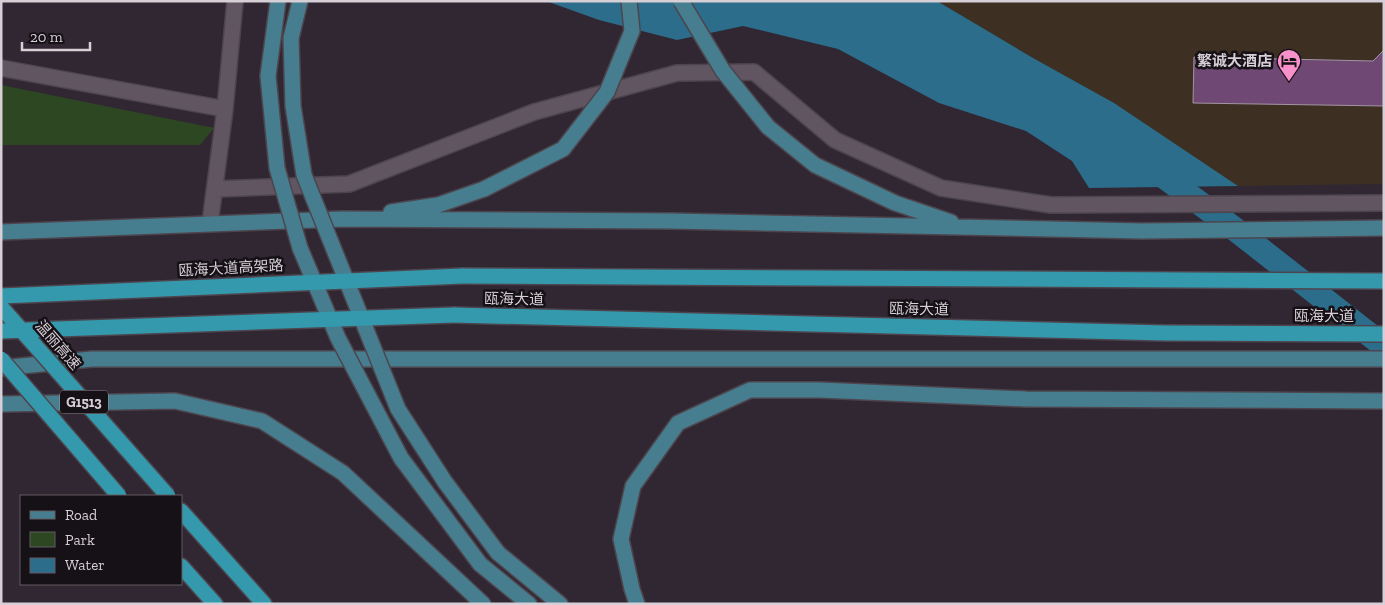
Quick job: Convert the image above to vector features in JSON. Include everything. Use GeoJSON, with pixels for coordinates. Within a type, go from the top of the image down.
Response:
{"type":"FeatureCollection","features":[{"type":"Feature","properties":{"kind":"highway","name":"瓯海大道"},"geometry":{"type":"LineString","coordinates":[[462,276],[1384,280]]}},
{"type":"Feature","properties":{"kind":"highway","name":"瓯海大道高架路"},"geometry":{"type":"LineString","coordinates":[[1,296],[462,276]]}},
{"type":"Feature","properties":{"kind":"highway","name":"温丽高速"},"geometry":{"type":"LineString","coordinates":[[1,307],[167,495]]}},
{"type":"Feature","properties":{"kind":"highway","name":"瓯海大道"},"geometry":{"type":"LineString","coordinates":[[187,325],[454,316],[1165,333],[1384,334]]}},
{"type":"Feature","properties":{"kind":"highway"},"geometry":{"type":"LineString","coordinates":[[1,331],[187,325]]}},
{"type":"Feature","properties":{"kind":"highway"},"geometry":{"type":"LineString","coordinates":[[1,342],[187,325]]}},
{"type":"Feature","properties":{"kind":"highway","name":"G1513"},"geometry":{"type":"LineString","coordinates":[[1,358],[118,495]]}},
{"type":"Feature","properties":{"kind":"highway"},"geometry":{"type":"LineString","coordinates":[[182,512],[264,604]]}},
{"type":"Feature","properties":{"kind":"highway"},"geometry":{"type":"LineString","coordinates":[[182,567],[215,604]]}},
{"type":"Feature","properties":{"kind":"main road"},"geometry":{"type":"LineString","coordinates":[[278,1],[268,76],[277,168],[300,248],[338,338],[401,458],[480,564],[529,604]]}},
{"type":"Feature","properties":{"kind":"main road"},"geometry":{"type":"LineString","coordinates":[[300,1],[291,38],[292,106],[304,175],[398,409],[445,482],[498,553],[560,604]]}},
{"type":"Feature","properties":{"kind":"main road"},"geometry":{"type":"LineString","coordinates":[[342,219],[438,205],[484,189],[563,149],[607,92],[632,31],[629,1]]}},
{"type":"Feature","properties":{"kind":"main road"},"geometry":{"type":"LineString","coordinates":[[681,1],[723,71],[768,127],[815,166],[895,203],[967,228]]}},
{"type":"Feature","properties":{"kind":"main road"},"geometry":{"type":"LineString","coordinates":[[1,232],[342,219],[672,221],[1142,231],[1384,228]]}},
{"type":"Feature","properties":{"kind":"main road"},"geometry":{"type":"LineString","coordinates":[[1,368],[102,359],[1384,359]]}},
{"type":"Feature","properties":{"kind":"main road"},"geometry":{"type":"LineString","coordinates":[[637,604],[620,540],[633,486],[678,423],[750,390],[820,390],[1026,398],[1384,401]]}},
{"type":"Feature","properties":{"kind":"main road"},"geometry":{"type":"LineString","coordinates":[[1,404],[175,401],[262,421],[343,473],[483,604]]}},
{"type":"Feature","properties":{"kind":"street"},"geometry":{"type":"LineString","coordinates":[[210,223],[225,109],[235,1]]}},
{"type":"Feature","properties":{"kind":"street"},"geometry":{"type":"LineString","coordinates":[[1,68],[225,109]]}},
{"type":"Feature","properties":{"kind":"street"},"geometry":{"type":"LineString","coordinates":[[215,189],[349,184],[543,110],[677,73],[754,72],[836,140],[941,188],[1051,205],[1384,203]]}},
{"type":"Feature","properties":{"kind":"shaded area"},"geometry":{"type":"Polygon","coordinates":[[[937,1],[1384,1],[1384,184],[1238,186],[937,1]]]}},
{"type":"Feature","properties":{"kind":"green space"},"geometry":{"type":"Polygon","coordinates":[[[1,85],[214,128],[200,145],[1,145],[1,85]]]}},
{"type":"Feature","properties":{"kind":"water"},"geometry":{"type":"Polygon","coordinates":[[[546,1],[937,1],[1114,103],[1238,186],[1089,188],[1072,161],[1026,131],[939,103],[838,49],[743,26],[677,40],[599,20],[546,1]]]}},
{"type":"Feature","properties":{"kind":"building","name":"繁诚大酒店"},"geometry":{"type":"Polygon","coordinates":[[[1384,50],[1384,106],[1193,103],[1194,57],[1373,61],[1384,50]]]}},
{"type":"Feature","properties":{"kind":"waterway"},"geometry":{"type":"LineString","coordinates":[[1151,167],[1236,230],[1384,346]]}},
{"type":"Feature","properties":{"kind":"place","name":"繁诚大酒店"},"geometry":{"type":"Point","coordinates":[1289,82]}}]}
